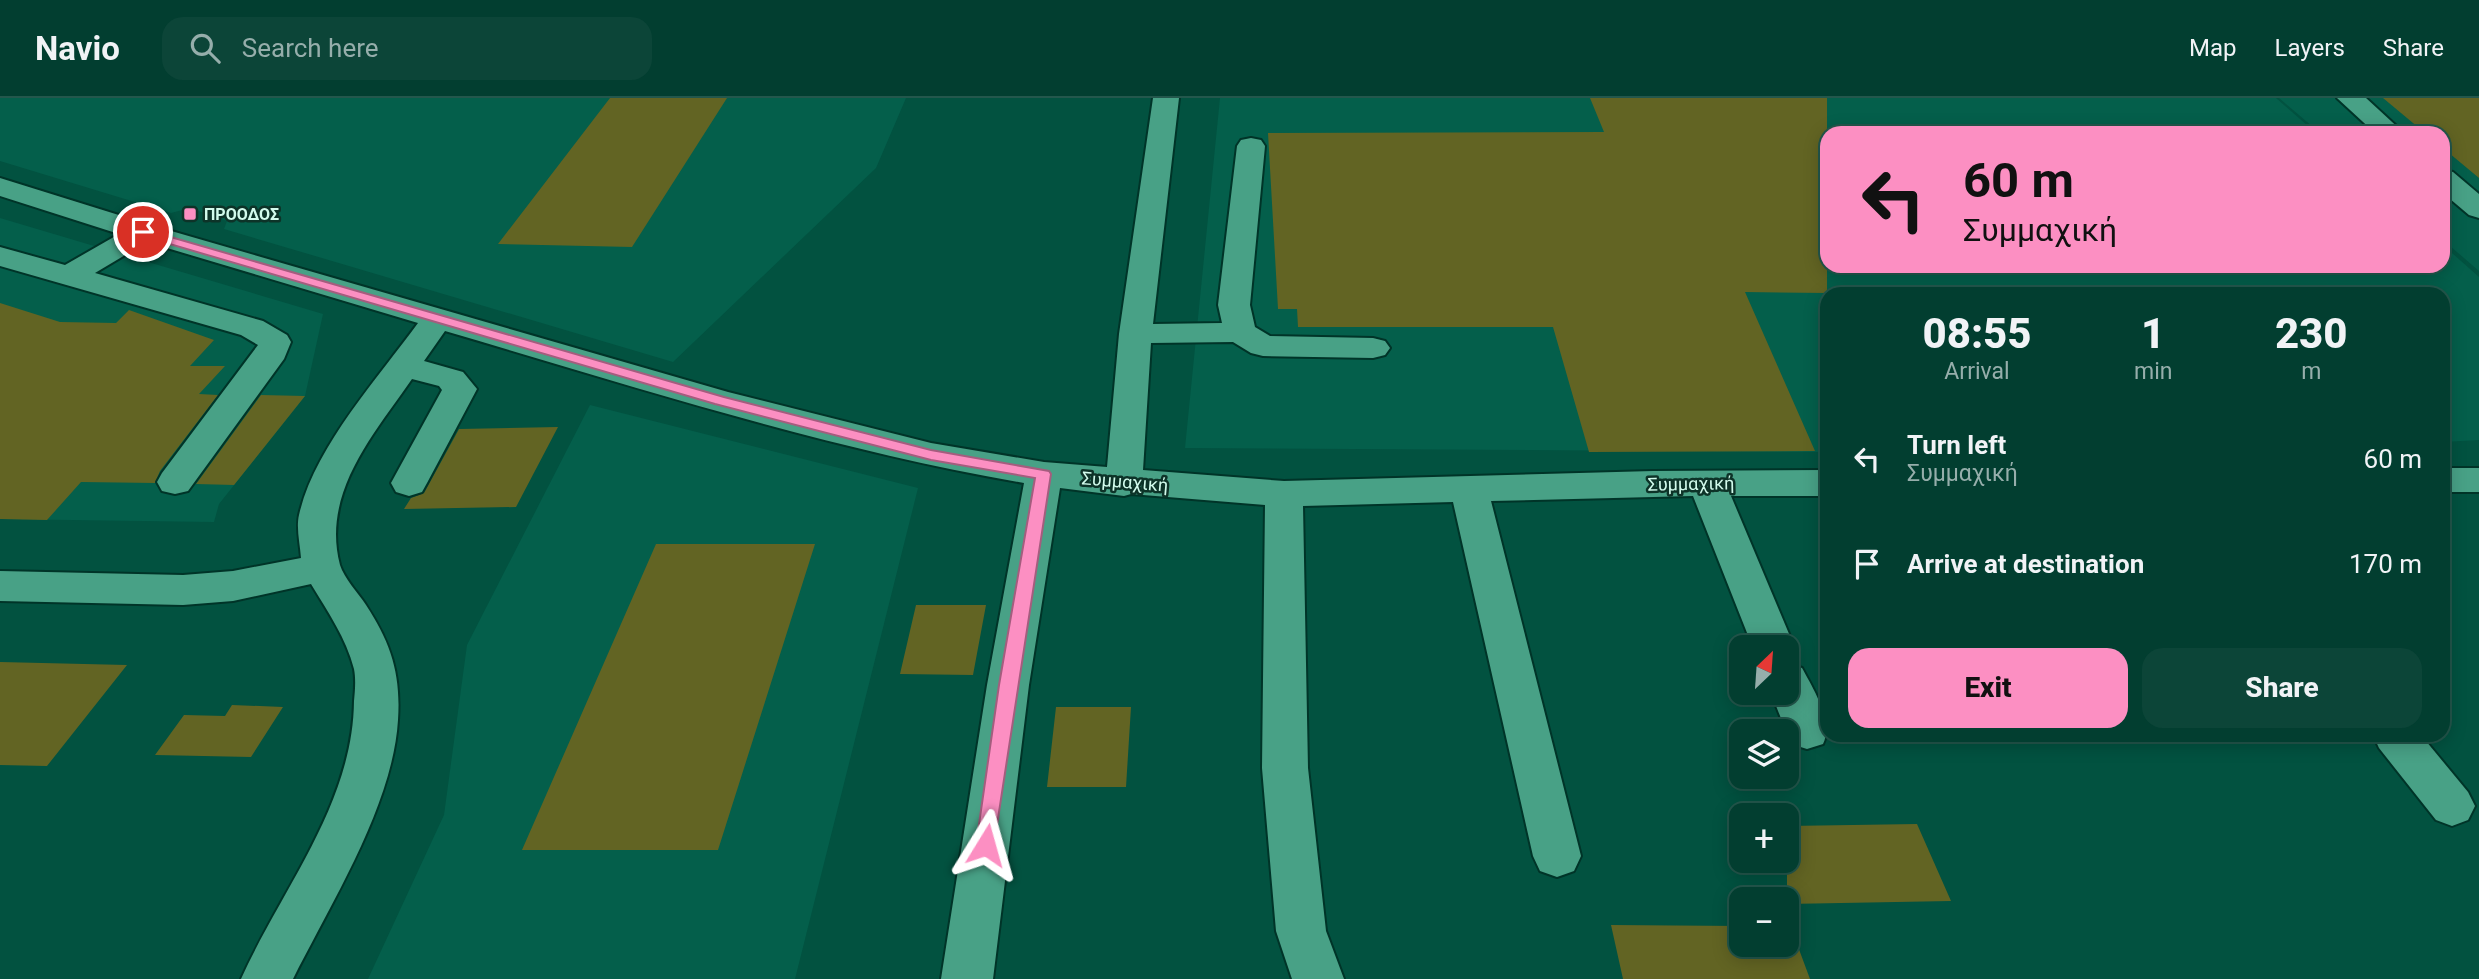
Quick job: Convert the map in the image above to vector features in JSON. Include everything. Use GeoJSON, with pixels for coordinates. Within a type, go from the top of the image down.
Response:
{"type":"FeatureCollection","features":[{"type":"Feature","properties":{"kind":"street"},"geometry":{"type":"LineString","coordinates":[[1124,483],[1135,334],[1166,98]]}},
{"type":"Feature","properties":{"kind":"street"},"geometry":{"type":"LineString","coordinates":[[2350,98],[2382,126]]}},
{"type":"Feature","properties":{"kind":"street"},"geometry":{"type":"LineString","coordinates":[[1240,332],[1234,305],[1251,146]]}},
{"type":"Feature","properties":{"kind":"street"},"geometry":{"type":"LineString","coordinates":[[2450,184],[2479,209]]}},
{"type":"Feature","properties":{"kind":"street","name":"Συμμαχική"},"geometry":{"type":"LineString","coordinates":[[0,187],[143,232],[720,401],[931,455],[1044,474],[1124,483],[1284,494],[1820,483]]}},
{"type":"Feature","properties":{"kind":"street"},"geometry":{"type":"LineString","coordinates":[[67,276],[143,232]]}},
{"type":"Feature","properties":{"kind":"street"},"geometry":{"type":"LineString","coordinates":[[0,256],[252,328],[275,342],[272,352],[175,482]]}},
{"type":"Feature","properties":{"kind":"street"},"geometry":{"type":"LineString","coordinates":[[267,979],[337,843],[368,771],[376,720],[376,672],[361,631],[321,568],[317,518],[327,480],[350,442],[438,317]]}},
{"type":"Feature","properties":{"kind":"street"},"geometry":{"type":"LineString","coordinates":[[1135,334],[1240,332],[1263,346],[1373,348]]}},
{"type":"Feature","properties":{"kind":"street"},"geometry":{"type":"LineString","coordinates":[[404,366],[451,379],[460,389],[409,483]]}},
{"type":"Feature","properties":{"kind":"street"},"geometry":{"type":"LineString","coordinates":[[967,979],[1008,685],[1044,474]]}},
{"type":"Feature","properties":{"kind":"street"},"geometry":{"type":"LineString","coordinates":[[2450,480],[2479,480]]}},
{"type":"Feature","properties":{"kind":"street"},"geometry":{"type":"LineString","coordinates":[[1707,484],[1768,635]]}},
{"type":"Feature","properties":{"kind":"street"},"geometry":{"type":"LineString","coordinates":[[1469,489],[1557,856]]}},
{"type":"Feature","properties":{"kind":"street"},"geometry":{"type":"LineString","coordinates":[[1284,494],[1285,768],[1301,931],[1318,979]]}},
{"type":"Feature","properties":{"kind":"street"},"geometry":{"type":"LineString","coordinates":[[0,586],[183,590],[233,586],[321,568]]}},
{"type":"Feature","properties":{"kind":"street"},"geometry":{"type":"LineString","coordinates":[[1797,705],[1807,731]]}},
{"type":"Feature","properties":{"kind":"street"},"geometry":{"type":"LineString","coordinates":[[2401,742],[2452,806]]}},
{"type":"Feature","properties":{"kind":"shaded area"},"geometry":{"type":"Polygon","coordinates":[[[0,98],[906,98],[876,168],[673,362],[224,229],[227,221],[190,208],[171,213],[0,161],[0,98]]]}},
{"type":"Feature","properties":{"kind":"shaded area"},"geometry":{"type":"Polygon","coordinates":[[[1220,98],[2276,98],[2308,126],[1820,126],[1820,273],[2450,273],[2450,251],[2479,277],[2479,440],[2450,442],[2450,287],[1820,287],[1820,452],[1185,448],[1220,98]]]}},
{"type":"Feature","properties":{"kind":"shaded area"},"geometry":{"type":"Polygon","coordinates":[[[2279,98],[2479,98],[2479,271],[2450,246],[2450,126],[2312,126],[2279,98]]]}},
{"type":"Feature","properties":{"kind":"shaded area"},"geometry":{"type":"Polygon","coordinates":[[[0,218],[323,314],[305,396],[219,504],[214,522],[0,519],[0,218]]]}},
{"type":"Feature","properties":{"kind":"shaded area"},"geometry":{"type":"Polygon","coordinates":[[[590,405],[918,488],[795,979],[368,979],[444,815],[467,645],[590,405]]]}},
{"type":"Feature","properties":{"kind":"building"},"geometry":{"type":"Polygon","coordinates":[[[610,98],[727,98],[632,247],[498,244],[610,98]]]}},
{"type":"Feature","properties":{"kind":"building"},"geometry":{"type":"Polygon","coordinates":[[[1590,98],[1827,98],[1827,126],[1820,126],[1820,273],[1827,273],[1827,287],[1820,287],[1820,293],[1745,292],[1815,451],[1589,452],[1553,327],[1298,327],[1297,309],[1278,309],[1268,133],[1604,132],[1590,98]]]}},
{"type":"Feature","properties":{"kind":"building"},"geometry":{"type":"Polygon","coordinates":[[[2383,98],[2479,98],[2479,178],[2450,154],[2450,126],[2417,126],[2383,98]]]}},
{"type":"Feature","properties":{"kind":"building"},"geometry":{"type":"Polygon","coordinates":[[[0,303],[60,322],[116,323],[129,310],[214,340],[190,366],[225,366],[199,394],[218,395],[160,471],[155,483],[81,482],[47,520],[0,519],[0,303]]]}},
{"type":"Feature","properties":{"kind":"building"},"geometry":{"type":"Polygon","coordinates":[[[261,395],[305,396],[234,485],[196,484],[261,395]]]}},
{"type":"Feature","properties":{"kind":"building"},"geometry":{"type":"Polygon","coordinates":[[[558,427],[516,507],[404,509],[411,498],[424,493],[459,429],[558,427]]]}},
{"type":"Feature","properties":{"kind":"building"},"geometry":{"type":"Polygon","coordinates":[[[656,544],[815,544],[718,850],[522,850],[656,544]]]}},
{"type":"Feature","properties":{"kind":"building"},"geometry":{"type":"Polygon","coordinates":[[[916,605],[986,605],[973,675],[900,674],[916,605]]]}},
{"type":"Feature","properties":{"kind":"building"},"geometry":{"type":"Polygon","coordinates":[[[0,662],[127,665],[47,766],[0,765],[0,662]]]}},
{"type":"Feature","properties":{"kind":"building"},"geometry":{"type":"Polygon","coordinates":[[[232,705],[283,707],[251,757],[155,755],[184,715],[225,716],[232,705]]]}},
{"type":"Feature","properties":{"kind":"building"},"geometry":{"type":"Polygon","coordinates":[[[1056,707],[1131,707],[1126,787],[1047,787],[1056,707]]]}},
{"type":"Feature","properties":{"kind":"building"},"geometry":{"type":"Polygon","coordinates":[[[1917,824],[1951,901],[1799,904],[1799,887],[1787,887],[1787,873],[1799,873],[1799,826],[1917,824]]]}},
{"type":"Feature","properties":{"kind":"building"},"geometry":{"type":"Polygon","coordinates":[[[1611,925],[1729,926],[1729,957],[1799,957],[1799,949],[1810,979],[1623,979],[1611,925]]]}},
{"type":"Feature","properties":{"kind":"place","name":"ΠΡΟΟΔΟΣ"},"geometry":{"type":"Point","coordinates":[190,214]}},
{"type":"Feature","properties":{"kind":"route"},"geometry":{"type":"LineString","coordinates":[[143,232],[720,401],[931,455],[1044,474],[1008,685],[986,845]]}}]}
